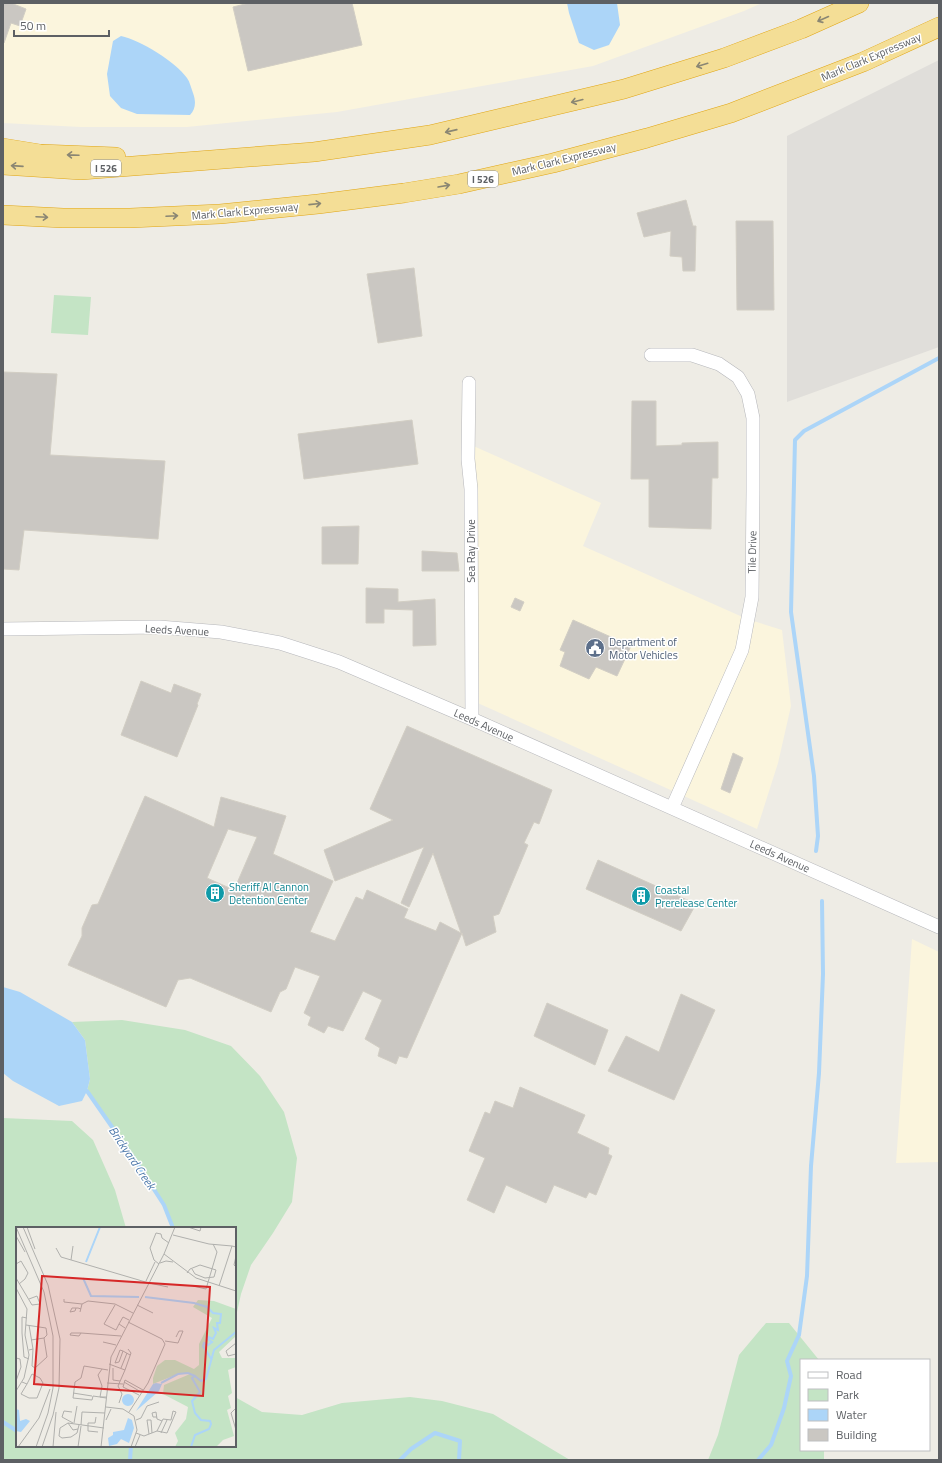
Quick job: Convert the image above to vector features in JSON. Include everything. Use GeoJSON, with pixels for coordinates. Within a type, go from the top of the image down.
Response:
{"type":"FeatureCollection","features":[{"type":"Feature","properties":{"kind":"highway","name":"I 526"},"geometry":{"type":"LineString","coordinates":[[3,165],[81,170],[210,161],[314,152],[430,135],[624,89],[724,58],[801,28],[859,3]]}},
{"type":"Feature","properties":{"kind":"highway","name":"Mark Clark Expressway"},"geometry":{"type":"LineString","coordinates":[[3,215],[63,218],[130,218],[220,214],[334,202],[459,184],[553,163],[647,138],[731,113],[863,62],[939,27]]}},
{"type":"Feature","properties":{"kind":"highway"},"geometry":{"type":"LineString","coordinates":[[3,148],[40,154],[210,161]]}},
{"type":"Feature","properties":{"kind":"street","name":"Tile Drive"},"geometry":{"type":"LineString","coordinates":[[651,355],[692,355],[718,364],[738,377],[748,394],[753,418],[752,597],[742,650],[672,808]]}},
{"type":"Feature","properties":{"kind":"street","name":"Sea Ray Drive"},"geometry":{"type":"LineString","coordinates":[[469,383],[468,458],[471,490],[472,719]]}},
{"type":"Feature","properties":{"kind":"street","name":"Leeds Avenue"},"geometry":{"type":"LineString","coordinates":[[3,629],[160,627],[221,632],[280,643],[339,662],[472,719],[939,927]]}},
{"type":"Feature","properties":{"kind":"shaded area"},"geometry":{"type":"Polygon","coordinates":[[[3,3],[762,3],[744,11],[593,66],[337,112],[187,127],[81,127],[3,123],[3,3]]]}},
{"type":"Feature","properties":{"kind":"shaded area"},"geometry":{"type":"Polygon","coordinates":[[[939,60],[939,347],[787,402],[787,136],[939,60]]]}},
{"type":"Feature","properties":{"kind":"shaded area"},"geometry":{"type":"Polygon","coordinates":[[[469,444],[601,503],[583,546],[747,619],[782,630],[791,706],[778,763],[757,829],[471,700],[469,444]]]}},
{"type":"Feature","properties":{"kind":"shaded area"},"geometry":{"type":"Polygon","coordinates":[[[912,939],[939,952],[939,1162],[896,1163],[912,939]]]}},
{"type":"Feature","properties":{"kind":"green space"},"geometry":{"type":"Polygon","coordinates":[[[54,295],[91,297],[88,335],[51,333],[54,295]]]}},
{"type":"Feature","properties":{"kind":"green space"},"geometry":{"type":"Polygon","coordinates":[[[122,1020],[185,1030],[231,1046],[260,1076],[284,1112],[297,1158],[292,1202],[251,1265],[241,1294],[236,1316],[236,1227],[173,1227],[164,1205],[87,1091],[90,1079],[85,1040],[72,1022],[122,1020]]]}},
{"type":"Feature","properties":{"kind":"green space"},"geometry":{"type":"Polygon","coordinates":[[[3,1118],[72,1121],[93,1140],[115,1190],[126,1227],[16,1227],[16,1447],[236,1447],[236,1398],[262,1412],[302,1415],[342,1403],[410,1397],[442,1401],[493,1414],[570,1460],[3,1460],[3,1118]]]}},
{"type":"Feature","properties":{"kind":"green space"},"geometry":{"type":"Polygon","coordinates":[[[766,1323],[789,1323],[818,1359],[800,1359],[800,1451],[824,1451],[824,1460],[708,1460],[718,1435],[739,1355],[766,1323]]]}},
{"type":"Feature","properties":{"kind":"water"},"geometry":{"type":"Polygon","coordinates":[[[567,3],[617,3],[620,25],[609,45],[594,50],[579,43],[567,3]]]}},
{"type":"Feature","properties":{"kind":"water"},"geometry":{"type":"Polygon","coordinates":[[[121,36],[138,42],[157,52],[182,72],[189,81],[195,99],[195,105],[190,115],[137,114],[121,108],[110,96],[107,74],[113,41],[121,36]]]}},
{"type":"Feature","properties":{"kind":"water"},"geometry":{"type":"Polygon","coordinates":[[[3,987],[20,992],[72,1022],[85,1040],[90,1079],[87,1091],[82,1101],[59,1106],[13,1081],[3,1073],[3,987]]]}},
{"type":"Feature","properties":{"kind":"building"},"geometry":{"type":"Polygon","coordinates":[[[3,3],[11,3],[26,9],[20,26],[11,23],[4,43],[3,42],[3,3]]]}},
{"type":"Feature","properties":{"kind":"building"},"geometry":{"type":"Polygon","coordinates":[[[249,3],[352,3],[362,45],[248,71],[233,7],[249,3]]]}},
{"type":"Feature","properties":{"kind":"building"},"geometry":{"type":"Polygon","coordinates":[[[686,200],[693,226],[696,226],[695,271],[683,271],[682,257],[670,256],[671,231],[644,237],[637,213],[686,200]]]}},
{"type":"Feature","properties":{"kind":"building"},"geometry":{"type":"Polygon","coordinates":[[[736,221],[773,221],[774,310],[737,310],[736,221]]]}},
{"type":"Feature","properties":{"kind":"building"},"geometry":{"type":"Polygon","coordinates":[[[414,268],[422,336],[378,343],[367,274],[414,268]]]}},
{"type":"Feature","properties":{"kind":"building"},"geometry":{"type":"Polygon","coordinates":[[[3,372],[57,374],[50,455],[165,461],[158,539],[24,530],[19,570],[3,569],[3,372]]]}},
{"type":"Feature","properties":{"kind":"building"},"geometry":{"type":"Polygon","coordinates":[[[632,401],[656,401],[656,446],[682,445],[682,443],[718,442],[718,478],[712,478],[711,529],[649,527],[649,479],[631,479],[632,401]]]}},
{"type":"Feature","properties":{"kind":"building"},"geometry":{"type":"Polygon","coordinates":[[[412,420],[418,464],[304,479],[298,434],[412,420]]]}},
{"type":"Feature","properties":{"kind":"building"},"geometry":{"type":"Polygon","coordinates":[[[359,526],[358,564],[322,564],[322,527],[359,526]]]}},
{"type":"Feature","properties":{"kind":"building"},"geometry":{"type":"Polygon","coordinates":[[[422,551],[457,553],[459,571],[422,571],[422,551]]]}},
{"type":"Feature","properties":{"kind":"building"},"geometry":{"type":"Polygon","coordinates":[[[366,588],[398,589],[398,602],[435,599],[436,645],[413,646],[413,610],[384,609],[384,623],[366,623],[366,588]]]}},
{"type":"Feature","properties":{"kind":"building"},"geometry":{"type":"Polygon","coordinates":[[[515,598],[524,602],[520,611],[511,607],[515,598]]]}},
{"type":"Feature","properties":{"kind":"building","name":"Department of Motor Vehicles"},"geometry":{"type":"Polygon","coordinates":[[[573,620],[631,646],[617,676],[596,667],[589,679],[560,666],[565,652],[560,650],[573,620]]]}},
{"type":"Feature","properties":{"kind":"building"},"geometry":{"type":"Polygon","coordinates":[[[141,681],[171,693],[174,684],[201,694],[177,757],[121,735],[141,681]]]}},
{"type":"Feature","properties":{"kind":"building","name":"Sheriff Al Cannon Detention Center"},"geometry":{"type":"Polygon","coordinates":[[[407,726],[552,790],[539,824],[534,822],[524,843],[528,845],[499,914],[493,916],[496,932],[466,946],[462,933],[407,1058],[399,1056],[396,1064],[378,1056],[380,1048],[365,1039],[382,1000],[363,991],[343,1031],[328,1026],[324,1033],[308,1025],[311,1017],[304,1013],[320,976],[295,967],[286,989],[280,992],[271,1012],[190,978],[178,980],[166,1007],[68,965],[82,936],[82,928],[92,905],[98,904],[145,796],[214,827],[221,797],[286,816],[273,854],[333,881],[310,932],[335,941],[356,897],[363,900],[367,890],[408,909],[404,918],[436,931],[440,922],[461,933],[433,853],[409,907],[401,903],[424,847],[335,881],[324,850],[393,820],[370,809],[407,726]],[[228,829],[207,878],[234,890],[257,837],[228,829]]]}},
{"type":"Feature","properties":{"kind":"building"},"geometry":{"type":"Polygon","coordinates":[[[733,753],[743,758],[730,793],[721,789],[733,753]]]}},
{"type":"Feature","properties":{"kind":"building","name":"Coastal Prerelease Center"},"geometry":{"type":"Polygon","coordinates":[[[598,860],[696,904],[681,931],[586,889],[598,860]]]}},
{"type":"Feature","properties":{"kind":"building"},"geometry":{"type":"Polygon","coordinates":[[[681,994],[715,1010],[674,1100],[608,1071],[626,1036],[659,1052],[681,994]]]}},
{"type":"Feature","properties":{"kind":"building"},"geometry":{"type":"Polygon","coordinates":[[[547,1003],[608,1030],[595,1065],[534,1036],[547,1003]]]}},
{"type":"Feature","properties":{"kind":"building"},"geometry":{"type":"Polygon","coordinates":[[[520,1087],[585,1115],[577,1133],[609,1148],[608,1154],[612,1156],[596,1195],[589,1192],[586,1198],[554,1185],[546,1203],[506,1185],[494,1213],[467,1200],[485,1158],[469,1151],[485,1112],[490,1114],[495,1101],[513,1108],[520,1087]]]}},
{"type":"Feature","properties":{"kind":"waterway"},"geometry":{"type":"LineString","coordinates":[[816,851],[818,836],[814,776],[791,612],[795,440],[804,431],[939,358]]}},
{"type":"Feature","properties":{"kind":"waterway"},"geometry":{"type":"LineString","coordinates":[[758,1460],[771,1445],[784,1408],[791,1376],[787,1361],[799,1335],[807,1276],[811,1166],[819,1073],[823,974],[822,901]]}},
{"type":"Feature","properties":{"kind":"waterway","name":"Brickyard Creek"},"geometry":{"type":"LineString","coordinates":[[87,1091],[164,1205],[173,1227]]}},
{"type":"Feature","properties":{"kind":"waterway"},"geometry":{"type":"LineString","coordinates":[[3,1422],[16,1430]]}},
{"type":"Feature","properties":{"kind":"waterway"},"geometry":{"type":"LineString","coordinates":[[400,1460],[411,1449],[435,1433],[460,1441],[459,1460]]}},
{"type":"Feature","properties":{"kind":"waterway"},"geometry":{"type":"LineString","coordinates":[[130,1460],[131,1447]]}},
{"type":"Feature","properties":{"kind":"place","name":"Department of Motor Vehicles"},"geometry":{"type":"Point","coordinates":[595,648]}},
{"type":"Feature","properties":{"kind":"place","name":"Sheriff Al Cannon Detention Center"},"geometry":{"type":"Point","coordinates":[215,893]}},
{"type":"Feature","properties":{"kind":"place","name":"Coastal Prerelease Center"},"geometry":{"type":"Point","coordinates":[641,896]}}]}
